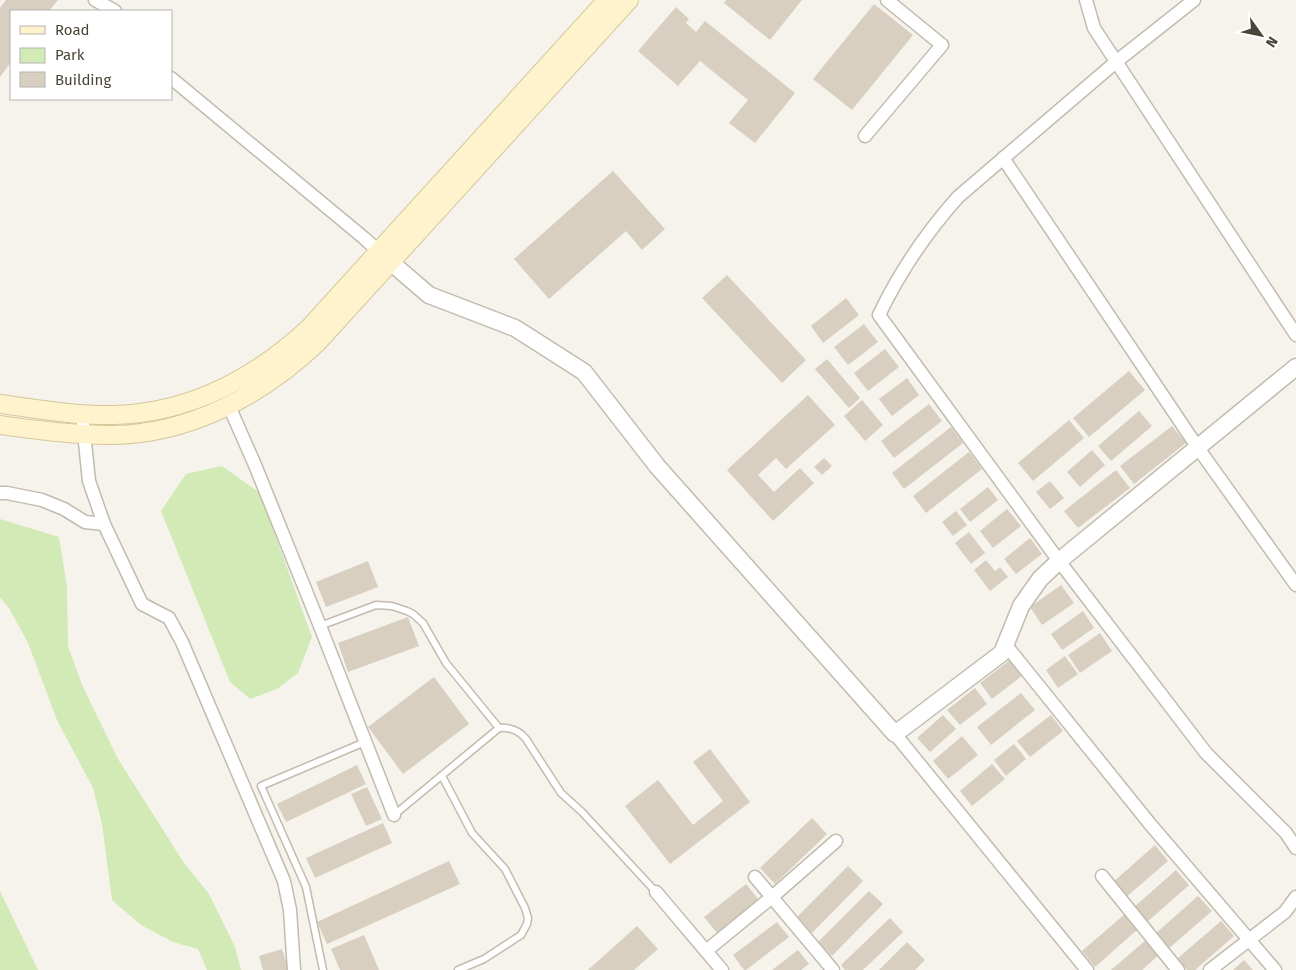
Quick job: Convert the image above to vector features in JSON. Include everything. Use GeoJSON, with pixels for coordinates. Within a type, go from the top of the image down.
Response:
{"type":"FeatureCollection","features":[{"type":"Feature","properties":{"kind":"main road"},"geometry":{"type":"LineString","coordinates":[[0,425],[62,433],[112,435],[154,430],[199,418],[229,406],[262,387],[300,359],[316,343],[384,257],[607,0]]}},
{"type":"Feature","properties":{"kind":"main road"},"geometry":{"type":"LineString","coordinates":[[0,404],[82,414],[114,415],[155,410],[198,399],[238,381],[276,357],[309,328],[358,275],[384,257],[629,0]]}},
{"type":"Feature","properties":{"kind":"street"},"geometry":{"type":"LineString","coordinates":[[95,0],[113,10]]}},
{"type":"Feature","properties":{"kind":"street"},"geometry":{"type":"LineString","coordinates":[[865,136],[942,45],[887,0]]}},
{"type":"Feature","properties":{"kind":"street"},"geometry":{"type":"LineString","coordinates":[[1086,0],[1094,28],[1296,335]]}},
{"type":"Feature","properties":{"kind":"street"},"geometry":{"type":"LineString","coordinates":[[1194,0],[1117,61],[958,197],[908,262],[879,314],[1059,561],[1206,753],[1286,833],[1296,848]]}},
{"type":"Feature","properties":{"kind":"street"},"geometry":{"type":"LineString","coordinates":[[172,79],[364,238],[429,295],[515,328],[584,372],[657,466],[895,734],[1087,970]]}},
{"type":"Feature","properties":{"kind":"street"},"geometry":{"type":"LineString","coordinates":[[1004,158],[1198,448],[1296,586]]}},
{"type":"Feature","properties":{"kind":"street"},"geometry":{"type":"LineString","coordinates":[[895,734],[1002,653],[1022,606],[1040,579],[1059,561],[1296,367]]}},
{"type":"Feature","properties":{"kind":"street"},"geometry":{"type":"LineString","coordinates":[[229,406],[320,626],[394,815]]}},
{"type":"Feature","properties":{"kind":"street"},"geometry":{"type":"LineString","coordinates":[[82,414],[90,481],[104,524],[142,604],[168,618],[182,642],[284,881],[290,910],[294,970]]}},
{"type":"Feature","properties":{"kind":"street"},"geometry":{"type":"LineString","coordinates":[[0,493],[42,500],[85,522],[104,524]]}},
{"type":"Feature","properties":{"kind":"street"},"geometry":{"type":"LineString","coordinates":[[1005,644],[1150,824],[1275,970]]}},
{"type":"Feature","properties":{"kind":"street"},"geometry":{"type":"LineString","coordinates":[[706,950],[772,898],[836,842]]}},
{"type":"Feature","properties":{"kind":"street"},"geometry":{"type":"LineString","coordinates":[[1102,876],[1178,970]]}},
{"type":"Feature","properties":{"kind":"street"},"geometry":{"type":"LineString","coordinates":[[755,877],[833,970]]}},
{"type":"Feature","properties":{"kind":"street"},"geometry":{"type":"LineString","coordinates":[[656,892],[722,970]]}},
{"type":"Feature","properties":{"kind":"street"},"geometry":{"type":"LineString","coordinates":[[1210,970],[1286,912],[1296,897]]}},
{"type":"Feature","properties":{"kind":"lane"},"geometry":{"type":"LineString","coordinates":[[320,626],[376,605],[392,606],[413,614],[423,623],[446,663],[499,728]]}},
{"type":"Feature","properties":{"kind":"lane"},"geometry":{"type":"LineString","coordinates":[[394,815],[499,728],[512,729],[522,734],[526,739],[561,793],[582,812],[656,892]]}},
{"type":"Feature","properties":{"kind":"lane"},"geometry":{"type":"LineString","coordinates":[[323,970],[306,887],[261,786],[365,742]]}},
{"type":"Feature","properties":{"kind":"lane"},"geometry":{"type":"LineString","coordinates":[[442,776],[472,833],[505,869],[526,908],[528,918],[525,930],[521,934],[484,960],[458,970]]}},
{"type":"Feature","properties":{"kind":"green space"},"geometry":{"type":"Polygon","coordinates":[[[222,466],[260,493],[312,637],[298,673],[277,689],[250,699],[230,682],[161,511],[186,474],[222,466]]]}},
{"type":"Feature","properties":{"kind":"green space"},"geometry":{"type":"Polygon","coordinates":[[[0,519],[59,537],[67,587],[68,646],[82,685],[118,759],[184,863],[209,894],[235,947],[241,970],[207,970],[198,949],[173,942],[141,925],[112,900],[102,824],[93,788],[57,720],[28,643],[9,608],[0,597],[0,519]]]}},
{"type":"Feature","properties":{"kind":"green space"},"geometry":{"type":"Polygon","coordinates":[[[0,891],[38,970],[0,970],[0,891]]]}},
{"type":"Feature","properties":{"kind":"building"},"geometry":{"type":"Polygon","coordinates":[[[6,0],[58,0],[50,10],[10,10],[10,63],[0,77],[0,8],[6,0]]]}},
{"type":"Feature","properties":{"kind":"building"},"geometry":{"type":"Polygon","coordinates":[[[726,0],[802,0],[770,40],[724,3],[726,0]]]}},
{"type":"Feature","properties":{"kind":"building"},"geometry":{"type":"Polygon","coordinates":[[[874,4],[913,35],[852,110],[813,79],[874,4]]]}},
{"type":"Feature","properties":{"kind":"building"},"geometry":{"type":"Polygon","coordinates":[[[676,7],[689,19],[686,23],[696,32],[705,21],[795,93],[755,143],[729,123],[748,100],[700,61],[678,86],[638,51],[676,7]]]}},
{"type":"Feature","properties":{"kind":"building"},"geometry":{"type":"Polygon","coordinates":[[[613,171],[665,229],[642,250],[626,231],[549,299],[514,259],[613,171]]]}},
{"type":"Feature","properties":{"kind":"building"},"geometry":{"type":"Polygon","coordinates":[[[727,275],[806,360],[782,383],[702,298],[727,275]]]}},
{"type":"Feature","properties":{"kind":"building"},"geometry":{"type":"Polygon","coordinates":[[[846,298],[859,315],[823,343],[811,326],[846,298]]]}},
{"type":"Feature","properties":{"kind":"building"},"geometry":{"type":"Polygon","coordinates":[[[864,324],[878,342],[848,365],[834,347],[864,324]]]}},
{"type":"Feature","properties":{"kind":"building"},"geometry":{"type":"Polygon","coordinates":[[[885,349],[899,367],[868,391],[854,373],[885,349]]]}},
{"type":"Feature","properties":{"kind":"building"},"geometry":{"type":"Polygon","coordinates":[[[827,359],[860,398],[849,408],[815,369],[827,359]]]}},
{"type":"Feature","properties":{"kind":"building"},"geometry":{"type":"Polygon","coordinates":[[[1129,371],[1145,390],[1089,437],[1073,418],[1129,371]]]}},
{"type":"Feature","properties":{"kind":"building"},"geometry":{"type":"Polygon","coordinates":[[[907,378],[919,395],[892,416],[879,399],[907,378]]]}},
{"type":"Feature","properties":{"kind":"building"},"geometry":{"type":"Polygon","coordinates":[[[808,395],[835,425],[786,469],[776,458],[758,475],[774,492],[800,468],[814,483],[773,521],[727,470],[808,395]]]}},
{"type":"Feature","properties":{"kind":"building"},"geometry":{"type":"Polygon","coordinates":[[[862,400],[883,425],[865,441],[844,416],[862,400]]]}},
{"type":"Feature","properties":{"kind":"building"},"geometry":{"type":"Polygon","coordinates":[[[929,404],[942,421],[894,458],[881,441],[929,404]]]}},
{"type":"Feature","properties":{"kind":"building"},"geometry":{"type":"Polygon","coordinates":[[[1139,411],[1152,426],[1111,461],[1098,446],[1139,411]]]}},
{"type":"Feature","properties":{"kind":"building"},"geometry":{"type":"Polygon","coordinates":[[[1069,420],[1084,438],[1033,481],[1018,463],[1069,420]]]}},
{"type":"Feature","properties":{"kind":"building"},"geometry":{"type":"Polygon","coordinates":[[[1172,426],[1186,443],[1134,484],[1120,466],[1172,426]]]}},
{"type":"Feature","properties":{"kind":"building"},"geometry":{"type":"Polygon","coordinates":[[[951,427],[963,443],[904,489],[892,473],[951,427]]]}},
{"type":"Feature","properties":{"kind":"building"},"geometry":{"type":"Polygon","coordinates":[[[1092,450],[1105,465],[1080,487],[1067,472],[1092,450]]]}},
{"type":"Feature","properties":{"kind":"building"},"geometry":{"type":"Polygon","coordinates":[[[969,452],[982,469],[926,513],[913,496],[969,452]]]}},
{"type":"Feature","properties":{"kind":"building"},"geometry":{"type":"Polygon","coordinates":[[[824,458],[832,466],[822,475],[814,467],[824,458]]]}},
{"type":"Feature","properties":{"kind":"building"},"geometry":{"type":"Polygon","coordinates":[[[1116,470],[1130,488],[1078,528],[1064,511],[1116,470]]]}},
{"type":"Feature","properties":{"kind":"building"},"geometry":{"type":"Polygon","coordinates":[[[1050,481],[1064,498],[1050,509],[1036,492],[1050,481]]]}},
{"type":"Feature","properties":{"kind":"building"},"geometry":{"type":"Polygon","coordinates":[[[988,487],[998,500],[970,522],[960,509],[988,487]]]}},
{"type":"Feature","properties":{"kind":"building"},"geometry":{"type":"Polygon","coordinates":[[[1007,509],[1021,526],[993,548],[980,531],[1007,509]]]}},
{"type":"Feature","properties":{"kind":"building"},"geometry":{"type":"Polygon","coordinates":[[[956,511],[967,525],[953,536],[942,522],[956,511]]]}},
{"type":"Feature","properties":{"kind":"building"},"geometry":{"type":"Polygon","coordinates":[[[969,532],[985,553],[971,564],[955,543],[969,532]]]}},
{"type":"Feature","properties":{"kind":"building"},"geometry":{"type":"Polygon","coordinates":[[[1030,538],[1042,554],[1016,574],[1004,559],[1030,538]]]}},
{"type":"Feature","properties":{"kind":"building"},"geometry":{"type":"Polygon","coordinates":[[[986,560],[995,571],[1000,567],[1008,577],[990,591],[974,570],[986,560]]]}},
{"type":"Feature","properties":{"kind":"building"},"geometry":{"type":"Polygon","coordinates":[[[368,561],[378,587],[326,607],[316,582],[368,561]]]}},
{"type":"Feature","properties":{"kind":"building"},"geometry":{"type":"Polygon","coordinates":[[[1061,585],[1074,603],[1042,625],[1030,607],[1061,585]]]}},
{"type":"Feature","properties":{"kind":"building"},"geometry":{"type":"Polygon","coordinates":[[[1083,611],[1094,628],[1062,650],[1051,634],[1083,611]]]}},
{"type":"Feature","properties":{"kind":"building"},"geometry":{"type":"Polygon","coordinates":[[[408,617],[419,646],[348,672],[338,643],[408,617]]]}},
{"type":"Feature","properties":{"kind":"building"},"geometry":{"type":"Polygon","coordinates":[[[1100,633],[1112,651],[1080,673],[1068,655],[1100,633]]]}},
{"type":"Feature","properties":{"kind":"building"},"geometry":{"type":"Polygon","coordinates":[[[1065,656],[1078,674],[1058,688],[1046,670],[1065,656]]]}},
{"type":"Feature","properties":{"kind":"building"},"geometry":{"type":"Polygon","coordinates":[[[1010,660],[1022,676],[992,699],[980,683],[1010,660]]]}},
{"type":"Feature","properties":{"kind":"building"},"geometry":{"type":"Polygon","coordinates":[[[434,677],[469,724],[403,774],[368,727],[434,677]]]}},
{"type":"Feature","properties":{"kind":"building"},"geometry":{"type":"Polygon","coordinates":[[[975,688],[987,704],[960,725],[947,710],[975,688]]]}},
{"type":"Feature","properties":{"kind":"building"},"geometry":{"type":"Polygon","coordinates":[[[1021,693],[1035,710],[991,745],[977,727],[1021,693]]]}},
{"type":"Feature","properties":{"kind":"building"},"geometry":{"type":"Polygon","coordinates":[[[943,715],[956,729],[930,752],[917,738],[943,715]]]}},
{"type":"Feature","properties":{"kind":"building"},"geometry":{"type":"Polygon","coordinates":[[[1051,715],[1063,731],[1030,757],[1017,741],[1051,715]]]}},
{"type":"Feature","properties":{"kind":"building"},"geometry":{"type":"Polygon","coordinates":[[[962,736],[978,755],[948,779],[933,761],[962,736]]]}},
{"type":"Feature","properties":{"kind":"building"},"geometry":{"type":"Polygon","coordinates":[[[1014,744],[1026,759],[1006,776],[994,760],[1014,744]]]}},
{"type":"Feature","properties":{"kind":"building"},"geometry":{"type":"Polygon","coordinates":[[[710,749],[750,802],[670,864],[625,806],[658,780],[693,825],[723,801],[693,762],[710,749]]]}},
{"type":"Feature","properties":{"kind":"building"},"geometry":{"type":"Polygon","coordinates":[[[992,764],[1005,779],[972,806],[960,791],[992,764]]]}},
{"type":"Feature","properties":{"kind":"building"},"geometry":{"type":"Polygon","coordinates":[[[357,765],[366,784],[286,822],[277,804],[357,765]]]}},
{"type":"Feature","properties":{"kind":"building"},"geometry":{"type":"Polygon","coordinates":[[[367,787],[382,819],[366,826],[351,794],[367,787]]]}},
{"type":"Feature","properties":{"kind":"building"},"geometry":{"type":"Polygon","coordinates":[[[812,818],[827,834],[775,884],[760,868],[812,818]]]}},
{"type":"Feature","properties":{"kind":"building"},"geometry":{"type":"Polygon","coordinates":[[[383,823],[392,843],[315,878],[306,858],[383,823]]]}},
{"type":"Feature","properties":{"kind":"building"},"geometry":{"type":"Polygon","coordinates":[[[1155,845],[1168,861],[1125,898],[1112,883],[1155,845]]]}},
{"type":"Feature","properties":{"kind":"building"},"geometry":{"type":"Polygon","coordinates":[[[449,861],[460,884],[327,944],[317,922],[449,861]]]}},
{"type":"Feature","properties":{"kind":"building"},"geometry":{"type":"Polygon","coordinates":[[[848,866],[863,881],[812,933],[797,917],[848,866]]]}},
{"type":"Feature","properties":{"kind":"building"},"geometry":{"type":"Polygon","coordinates":[[[1176,870],[1189,885],[1146,923],[1133,908],[1176,870]]]}},
{"type":"Feature","properties":{"kind":"building"},"geometry":{"type":"Polygon","coordinates":[[[746,884],[759,900],[717,933],[704,917],[746,884]]]}},
{"type":"Feature","properties":{"kind":"building"},"geometry":{"type":"Polygon","coordinates":[[[869,891],[883,904],[832,956],[818,942],[869,891]]]}},
{"type":"Feature","properties":{"kind":"building"},"geometry":{"type":"Polygon","coordinates":[[[1198,896],[1212,911],[1168,949],[1155,934],[1198,896]]]}},
{"type":"Feature","properties":{"kind":"building"},"geometry":{"type":"Polygon","coordinates":[[[1125,914],[1138,929],[1095,967],[1082,951],[1125,914]]]}},
{"type":"Feature","properties":{"kind":"building"},"geometry":{"type":"Polygon","coordinates":[[[890,918],[903,932],[863,970],[845,970],[841,965],[890,918]]]}},
{"type":"Feature","properties":{"kind":"building"},"geometry":{"type":"Polygon","coordinates":[[[1221,921],[1234,936],[1195,970],[1187,970],[1177,959],[1221,921]]]}},
{"type":"Feature","properties":{"kind":"building"},"geometry":{"type":"Polygon","coordinates":[[[777,922],[789,937],[744,970],[733,955],[777,922]]]}},
{"type":"Feature","properties":{"kind":"building"},"geometry":{"type":"Polygon","coordinates":[[[637,926],[658,949],[634,970],[588,970],[637,926]]]}},
{"type":"Feature","properties":{"kind":"building"},"geometry":{"type":"Polygon","coordinates":[[[364,935],[379,970],[340,970],[331,949],[364,935]]]}},
{"type":"Feature","properties":{"kind":"building"},"geometry":{"type":"Polygon","coordinates":[[[1147,939],[1160,954],[1142,970],[1111,970],[1147,939]]]}},
{"type":"Feature","properties":{"kind":"building"},"geometry":{"type":"Polygon","coordinates":[[[907,942],[925,960],[915,970],[879,970],[907,942]]]}},
{"type":"Feature","properties":{"kind":"building"},"geometry":{"type":"Polygon","coordinates":[[[282,949],[289,970],[263,970],[259,956],[282,949]]]}},
{"type":"Feature","properties":{"kind":"building"},"geometry":{"type":"Polygon","coordinates":[[[798,950],[809,964],[801,970],[772,970],[798,950]]]}},
{"type":"Feature","properties":{"kind":"building"},"geometry":{"type":"Polygon","coordinates":[[[1244,960],[1253,970],[1233,970],[1244,960]]]}}]}
